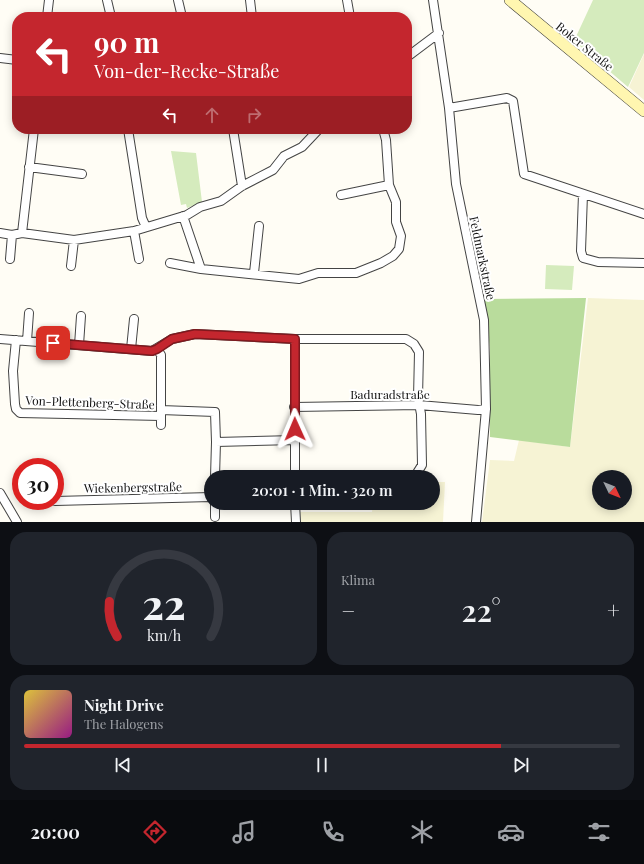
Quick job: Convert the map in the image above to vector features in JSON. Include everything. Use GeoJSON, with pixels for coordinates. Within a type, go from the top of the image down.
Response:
{"type":"FeatureCollection","features":[{"type":"Feature","properties":{"kind":"main road","name":"Boker Straße"},"geometry":{"type":"LineString","coordinates":[[510,0],[644,111]]}},
{"type":"Feature","properties":{"kind":"street"},"geometry":{"type":"LineString","coordinates":[[48,12],[49,0]]}},
{"type":"Feature","properties":{"kind":"street"},"geometry":{"type":"LineString","coordinates":[[107,0],[110,12]]}},
{"type":"Feature","properties":{"kind":"street"},"geometry":{"type":"LineString","coordinates":[[178,0],[181,12]]}},
{"type":"Feature","properties":{"kind":"street"},"geometry":{"type":"LineString","coordinates":[[250,0],[251,12]]}},
{"type":"Feature","properties":{"kind":"street"},"geometry":{"type":"LineString","coordinates":[[347,0],[349,12]]}},
{"type":"Feature","properties":{"kind":"street","name":"Feldmarkstraße"},"geometry":{"type":"LineString","coordinates":[[432,0],[439,33],[449,108],[456,184],[484,320],[486,409],[476,522]]}},
{"type":"Feature","properties":{"kind":"street"},"geometry":{"type":"LineString","coordinates":[[412,53],[439,33]]}},
{"type":"Feature","properties":{"kind":"street"},"geometry":{"type":"LineString","coordinates":[[0,58],[12,59]]}},
{"type":"Feature","properties":{"kind":"street"},"geometry":{"type":"LineString","coordinates":[[449,108],[507,98],[513,101],[524,174],[644,214]]}},
{"type":"Feature","properties":{"kind":"street"},"geometry":{"type":"LineString","coordinates":[[22,233],[33,134]]}},
{"type":"Feature","properties":{"kind":"street"},"geometry":{"type":"LineString","coordinates":[[129,134],[142,218],[146,227]]}},
{"type":"Feature","properties":{"kind":"street"},"geometry":{"type":"LineString","coordinates":[[234,134],[242,186]]}},
{"type":"Feature","properties":{"kind":"street"},"geometry":{"type":"LineString","coordinates":[[0,233],[22,233],[74,240],[134,231],[183,216],[200,207],[221,201],[242,186],[273,170],[284,156],[302,147],[310,134]]}},
{"type":"Feature","properties":{"kind":"street"},"geometry":{"type":"LineString","coordinates":[[170,262],[201,269],[254,273],[299,279],[318,273],[356,272],[382,263],[394,256],[399,249],[401,236],[396,222],[396,202],[389,185],[384,134]]}},
{"type":"Feature","properties":{"kind":"street"},"geometry":{"type":"LineString","coordinates":[[29,167],[82,174]]}},
{"type":"Feature","properties":{"kind":"street"},"geometry":{"type":"LineString","coordinates":[[341,195],[389,185]]}},
{"type":"Feature","properties":{"kind":"street"},"geometry":{"type":"LineString","coordinates":[[583,194],[581,251],[583,258],[598,262],[644,263]]}},
{"type":"Feature","properties":{"kind":"street"},"geometry":{"type":"LineString","coordinates":[[183,216],[201,269]]}},
{"type":"Feature","properties":{"kind":"street"},"geometry":{"type":"LineString","coordinates":[[254,273],[259,226]]}},
{"type":"Feature","properties":{"kind":"street"},"geometry":{"type":"LineString","coordinates":[[134,231],[139,260]]}},
{"type":"Feature","properties":{"kind":"street"},"geometry":{"type":"LineString","coordinates":[[10,259],[12,234]]}},
{"type":"Feature","properties":{"kind":"street"},"geometry":{"type":"LineString","coordinates":[[70,266],[74,240]]}},
{"type":"Feature","properties":{"kind":"street"},"geometry":{"type":"LineString","coordinates":[[27,341],[29,313]]}},
{"type":"Feature","properties":{"kind":"street"},"geometry":{"type":"LineString","coordinates":[[79,345],[81,316]]}},
{"type":"Feature","properties":{"kind":"street"},"geometry":{"type":"LineString","coordinates":[[131,349],[134,320]]}},
{"type":"Feature","properties":{"kind":"street"},"geometry":{"type":"LineString","coordinates":[[0,339],[152,351],[172,339],[195,334],[295,339],[406,339],[410,341],[419,352],[418,398],[421,414],[422,465],[419,470]]}},
{"type":"Feature","properties":{"kind":"street"},"geometry":{"type":"LineString","coordinates":[[295,339],[295,470]]}},
{"type":"Feature","properties":{"kind":"street","name":"Von-Plettenberg-Straße"},"geometry":{"type":"LineString","coordinates":[[16,340],[13,378],[15,404],[16,409],[20,413],[161,413]]}},
{"type":"Feature","properties":{"kind":"street"},"geometry":{"type":"LineString","coordinates":[[157,349],[161,355],[161,425]]}},
{"type":"Feature","properties":{"kind":"street","name":"Baduradstraße"},"geometry":{"type":"LineString","coordinates":[[294,407],[419,405],[478,410],[486,409]]}},
{"type":"Feature","properties":{"kind":"street"},"geometry":{"type":"LineString","coordinates":[[161,413],[215,412],[215,470]]}},
{"type":"Feature","properties":{"kind":"street"},"geometry":{"type":"LineString","coordinates":[[216,442],[295,440]]}},
{"type":"Feature","properties":{"kind":"street"},"geometry":{"type":"LineString","coordinates":[[0,493],[17,522]]}},
{"type":"Feature","properties":{"kind":"street","name":"Wiekenbergstraße"},"geometry":{"type":"LineString","coordinates":[[64,501],[204,497]]}},
{"type":"Feature","properties":{"kind":"street"},"geometry":{"type":"LineString","coordinates":[[215,510],[215,517]]}},
{"type":"Feature","properties":{"kind":"street"},"geometry":{"type":"LineString","coordinates":[[295,510],[296,522]]}},
{"type":"Feature","properties":{"kind":"shaded area"},"geometry":{"type":"Polygon","coordinates":[[[644,54],[644,100],[629,87],[644,54]]]}},
{"type":"Feature","properties":{"kind":"shaded area"},"geometry":{"type":"Polygon","coordinates":[[[588,298],[644,300],[644,522],[482,522],[490,460],[514,461],[519,440],[570,447],[588,298]]]}},
{"type":"Feature","properties":{"kind":"shaded area"},"geometry":{"type":"Polygon","coordinates":[[[440,482],[445,482],[443,522],[301,522],[300,512],[372,512],[372,510],[440,510],[440,482]]]}},
{"type":"Feature","properties":{"kind":"green space"},"geometry":{"type":"Polygon","coordinates":[[[593,0],[644,0],[644,53],[628,87],[574,41],[593,0]]]}},
{"type":"Feature","properties":{"kind":"green space"},"geometry":{"type":"Polygon","coordinates":[[[171,151],[196,153],[202,202],[187,208],[186,204],[181,205],[171,151]]]}},
{"type":"Feature","properties":{"kind":"green space"},"geometry":{"type":"Polygon","coordinates":[[[546,265],[574,266],[572,290],[545,289],[546,265]]]}},
{"type":"Feature","properties":{"kind":"green space"},"geometry":{"type":"Polygon","coordinates":[[[586,298],[570,447],[490,437],[490,348],[484,299],[586,298]]]}},
{"type":"Feature","properties":{"kind":"route"},"geometry":{"type":"LineString","coordinates":[[53,343],[152,351],[172,339],[195,334],[295,339],[295,429]]}}]}
